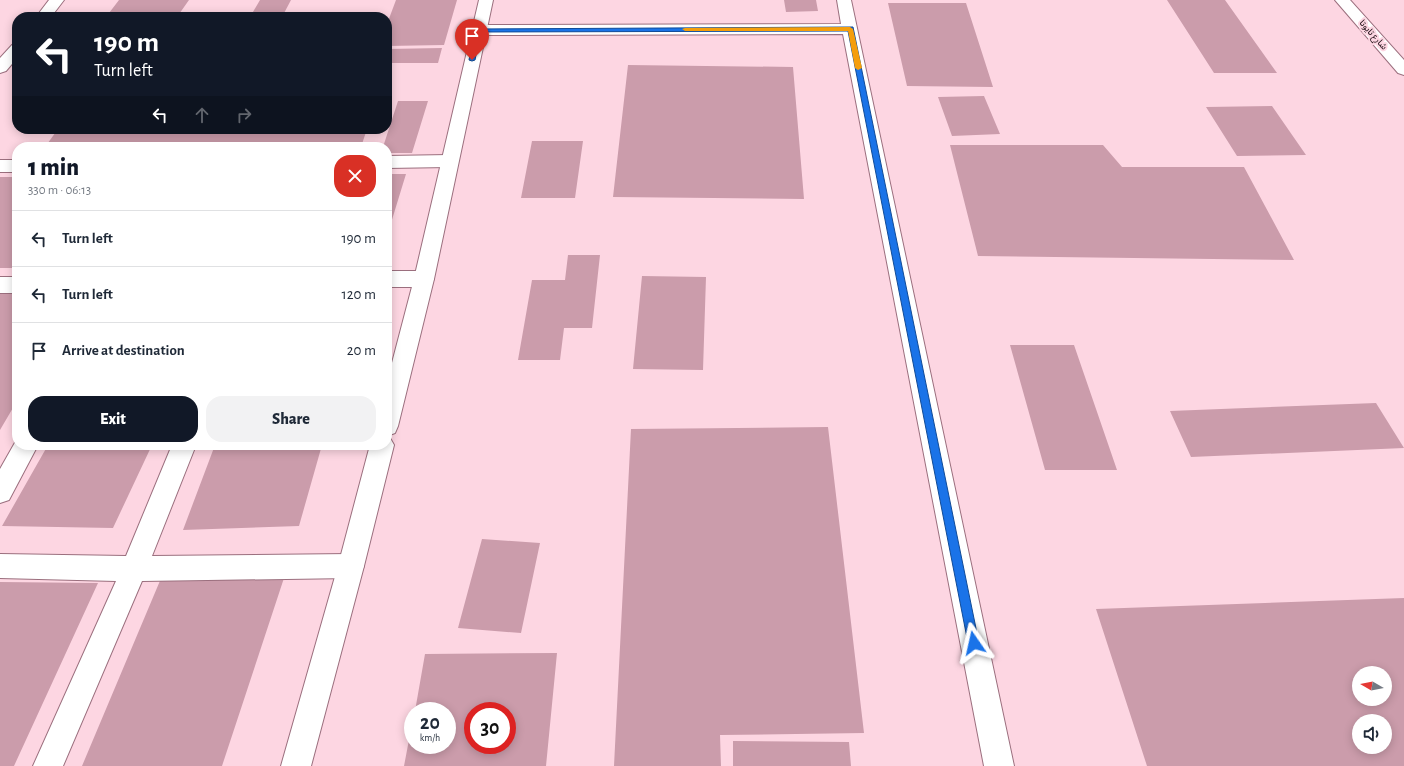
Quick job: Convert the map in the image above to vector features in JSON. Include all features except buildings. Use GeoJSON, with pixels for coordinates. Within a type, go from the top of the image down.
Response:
{"type":"FeatureCollection","features":[{"type":"Feature","properties":{"kind":"street"},"geometry":{"type":"LineString","coordinates":[[47,12],[57,0]]}},
{"type":"Feature","properties":{"kind":"street"},"geometry":{"type":"LineString","coordinates":[[392,406],[424,279],[478,30],[486,0]]}},
{"type":"Feature","properties":{"kind":"street"},"geometry":{"type":"LineString","coordinates":[[844,0],[998,766]]}},
{"type":"Feature","properties":{"kind":"street","name":"شارع تايوتا"},"geometry":{"type":"LineString","coordinates":[[1342,0],[1404,70]]}},
{"type":"Feature","properties":{"kind":"street"},"geometry":{"type":"LineString","coordinates":[[478,30],[850,29]]}},
{"type":"Feature","properties":{"kind":"street"},"geometry":{"type":"LineString","coordinates":[[0,68],[12,54]]}},
{"type":"Feature","properties":{"kind":"street"},"geometry":{"type":"LineString","coordinates":[[392,162],[449,161]]}},
{"type":"Feature","properties":{"kind":"street"},"geometry":{"type":"LineString","coordinates":[[0,166],[12,166]]}},
{"type":"Feature","properties":{"kind":"street"},"geometry":{"type":"LineString","coordinates":[[392,279],[424,279]]}},
{"type":"Feature","properties":{"kind":"street"},"geometry":{"type":"LineString","coordinates":[[0,285],[12,285]]}},
{"type":"Feature","properties":{"kind":"street"},"geometry":{"type":"LineString","coordinates":[[0,492],[23,450]]}},
{"type":"Feature","properties":{"kind":"street"},"geometry":{"type":"LineString","coordinates":[[48,766],[134,569],[182,450]]}},
{"type":"Feature","properties":{"kind":"street"},"geometry":{"type":"LineString","coordinates":[[296,766],[351,566],[381,450]]}},
{"type":"Feature","properties":{"kind":"street"},"geometry":{"type":"LineString","coordinates":[[0,566],[134,569],[351,566]]}},
{"type":"Feature","properties":{"kind":"slow traffic"},"geometry":{"type":"LineString","coordinates":[[685,29],[850,29],[858,68]]}},
{"type":"Feature","properties":{"kind":"route"},"geometry":{"type":"LineString","coordinates":[[472,60],[478,30],[850,29],[974,643]]}}]}
